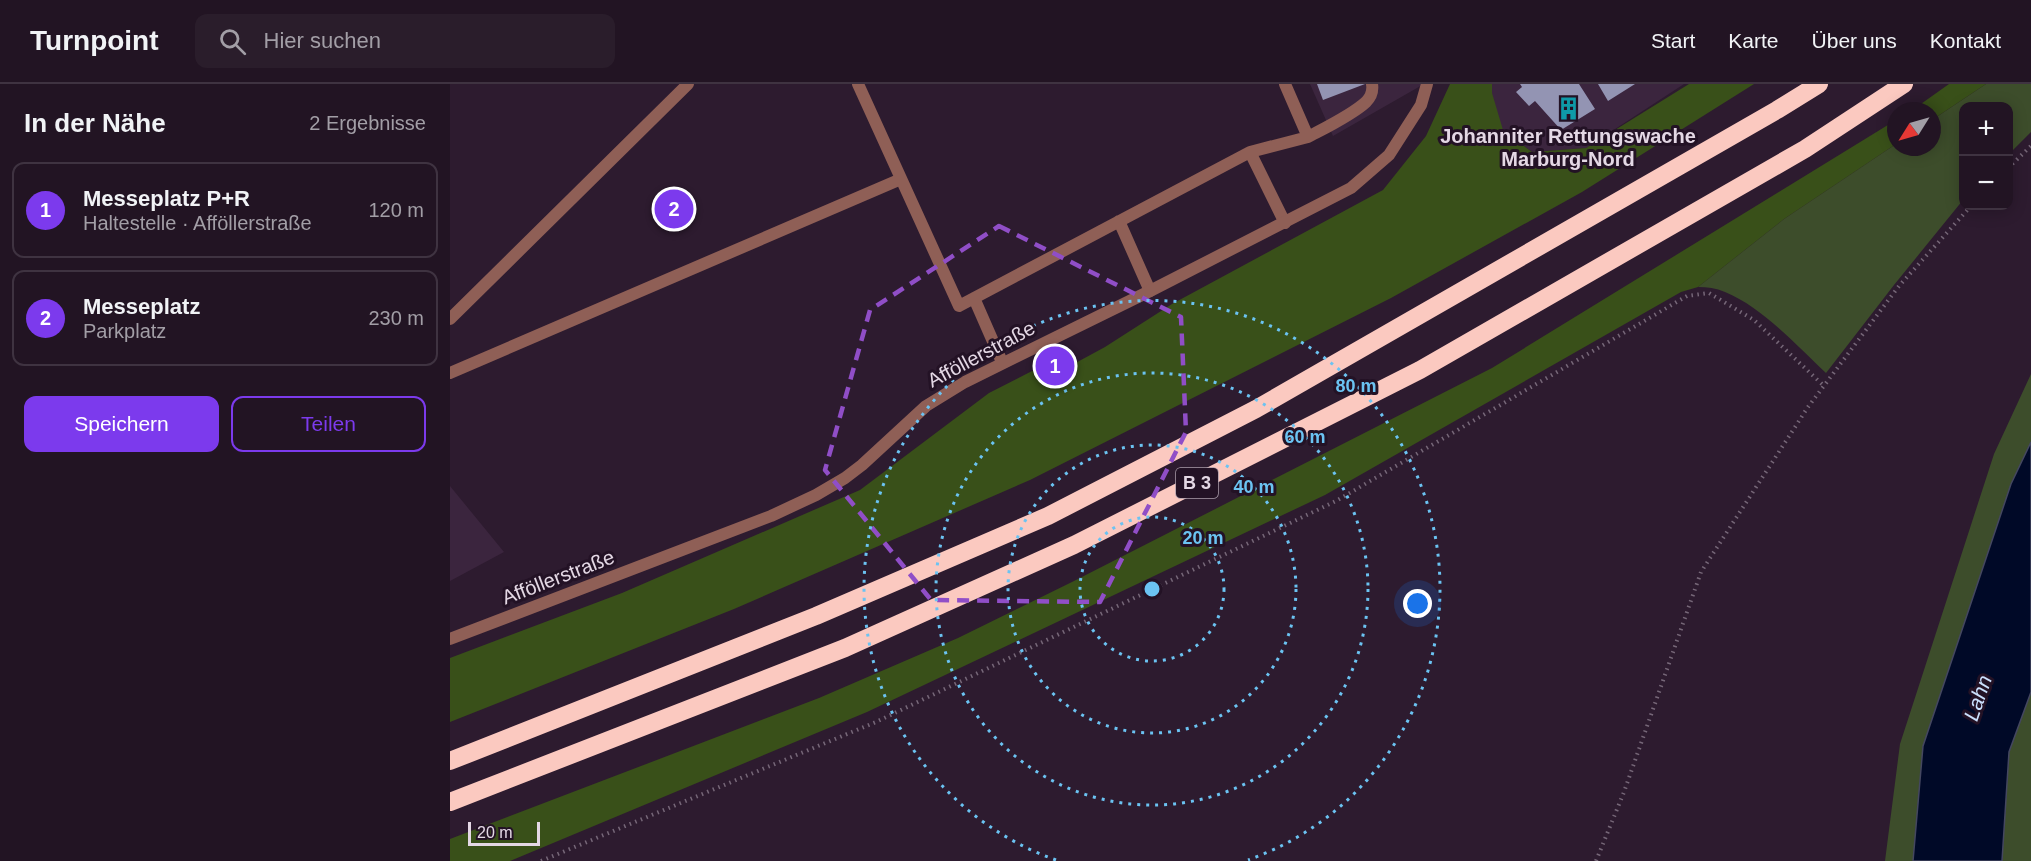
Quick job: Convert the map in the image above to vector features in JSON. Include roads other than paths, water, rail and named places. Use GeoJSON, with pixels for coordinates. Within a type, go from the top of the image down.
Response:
{"type":"FeatureCollection","features":[{"type":"Feature","properties":{"kind":"highway","name":"B 3"},"geometry":{"type":"LineString","coordinates":[[450,761],[816,616],[1048,516],[1256,409],[1819,84]]}},
{"type":"Feature","properties":{"kind":"highway","name":"B 3"},"geometry":{"type":"LineString","coordinates":[[450,802],[845,648],[1074,545],[1420,370],[1805,149],[1904,84]]}},
{"type":"Feature","properties":{"kind":"street"},"geometry":{"type":"LineString","coordinates":[[450,319],[688,84]]}},
{"type":"Feature","properties":{"kind":"street"},"geometry":{"type":"LineString","coordinates":[[858,84],[958,306],[1250,152],[1308,137],[1330,126],[1368,101],[1373,90],[1372,84]]}},
{"type":"Feature","properties":{"kind":"street"},"geometry":{"type":"LineString","coordinates":[[1285,84],[1308,137]]}},
{"type":"Feature","properties":{"kind":"street","name":"Afföllerstraße"},"geometry":{"type":"LineString","coordinates":[[450,639],[771,516],[816,495],[845,478],[926,406],[964,382],[1150,291],[1351,188],[1389,155],[1421,105],[1427,84]]}},
{"type":"Feature","properties":{"kind":"street"},"geometry":{"type":"LineString","coordinates":[[1250,152],[1285,223]]}},
{"type":"Feature","properties":{"kind":"street"},"geometry":{"type":"LineString","coordinates":[[450,373],[901,179]]}},
{"type":"Feature","properties":{"kind":"street"},"geometry":{"type":"LineString","coordinates":[[1119,221],[1150,291]]}},
{"type":"Feature","properties":{"kind":"street"},"geometry":{"type":"LineString","coordinates":[[974,298],[1002,362]]}},
{"type":"Feature","properties":{"kind":"water","name":"Lahn"},"geometry":{"type":"Polygon","coordinates":[[[2031,442],[2031,692],[2009,752],[2002,861],[1913,861],[1923,746],[2011,484],[2031,442]]]}},
{"type":"Feature","properties":{"kind":"place","name":"Johanniter Rettungswache Marburg-Nord"},"geometry":{"type":"Point","coordinates":[1568,108]}},
{"type":"Feature","properties":{"kind":"place","name":"Messeplatz"},"geometry":{"type":"Point","coordinates":[674,209]}},
{"type":"Feature","properties":{"kind":"place","name":"Messeplatz P+R"},"geometry":{"type":"Point","coordinates":[1055,366]}}]}
